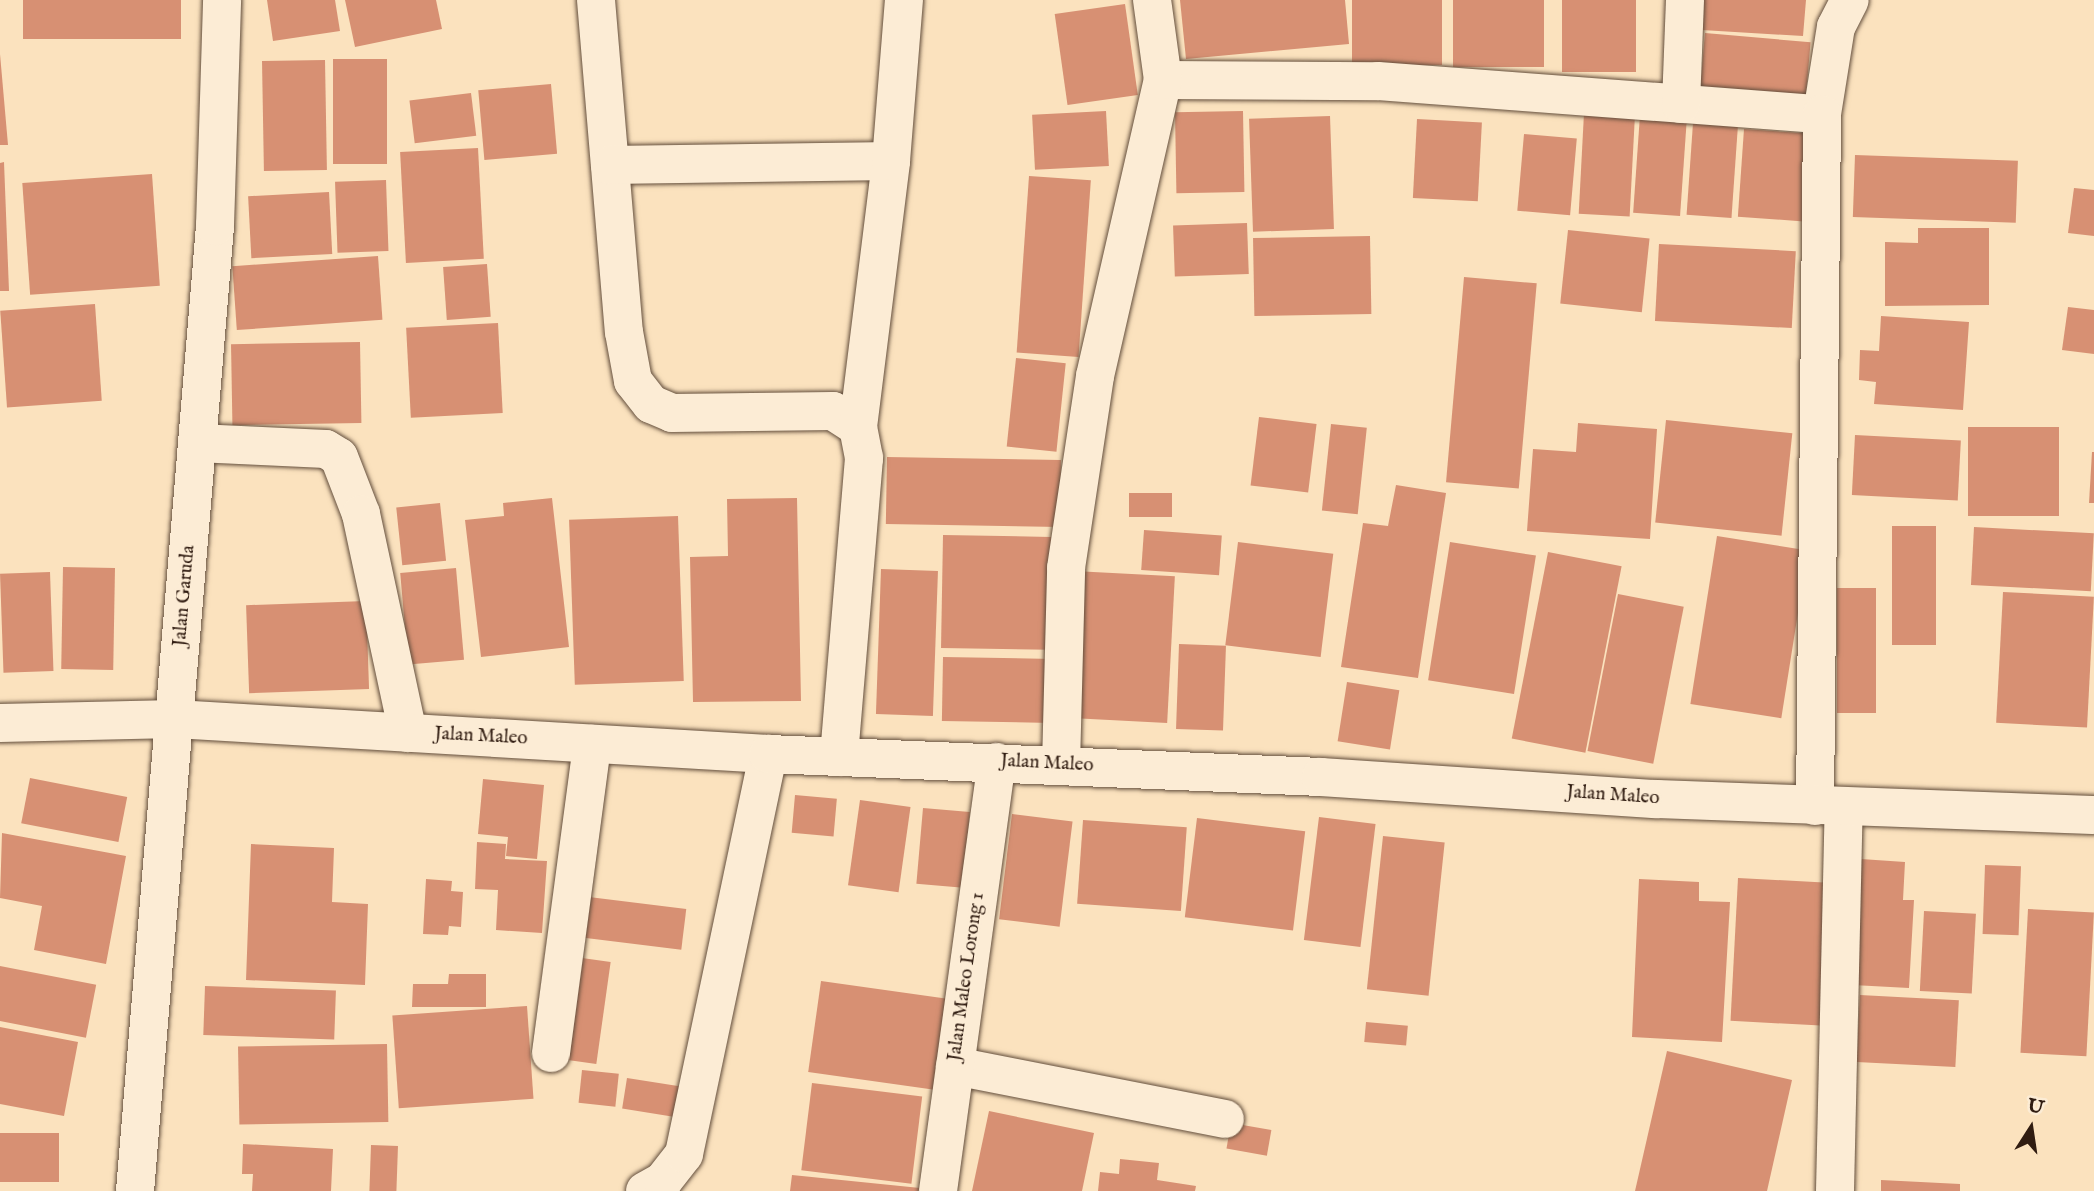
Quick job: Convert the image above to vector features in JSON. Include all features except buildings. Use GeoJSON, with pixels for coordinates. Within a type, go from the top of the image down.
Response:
{"type":"FeatureCollection","features":[{"type":"Feature","properties":{"kind":"street","name":"Jalan Garuda"},"geometry":{"type":"LineString","coordinates":[[135,1191],[215,226],[222,0]]}},
{"type":"Feature","properties":{"kind":"street"},"geometry":{"type":"LineString","coordinates":[[596,0],[624,332],[633,381],[651,404],[672,413],[701,415],[833,411],[858,427]]}},
{"type":"Feature","properties":{"kind":"street"},"geometry":{"type":"LineString","coordinates":[[839,757],[864,458],[858,427],[891,162],[904,0]]}},
{"type":"Feature","properties":{"kind":"street"},"geometry":{"type":"LineString","coordinates":[[1061,765],[1066,568],[1095,376],[1163,80],[1152,0]]}},
{"type":"Feature","properties":{"kind":"street"},"geometry":{"type":"LineString","coordinates":[[1681,104],[1685,0]]}},
{"type":"Feature","properties":{"kind":"street"},"geometry":{"type":"LineString","coordinates":[[1835,1191],[1822,114],[1836,27],[1850,0]]}},
{"type":"Feature","properties":{"kind":"street"},"geometry":{"type":"LineString","coordinates":[[1163,80],[1378,81],[1822,114]]}},
{"type":"Feature","properties":{"kind":"street"},"geometry":{"type":"LineString","coordinates":[[610,165],[891,162]]}},
{"type":"Feature","properties":{"kind":"street"},"geometry":{"type":"LineString","coordinates":[[197,443],[326,449],[339,457],[361,514],[408,733]]}},
{"type":"Feature","properties":{"kind":"street","name":"Jalan Maleo"},"geometry":{"type":"LineString","coordinates":[[0,723],[175,719],[768,754],[1061,765],[1830,806],[2094,815]]}},
{"type":"Feature","properties":{"kind":"street"},"geometry":{"type":"LineString","coordinates":[[551,1053],[592,744]]}},
{"type":"Feature","properties":{"kind":"street"},"geometry":{"type":"LineString","coordinates":[[645,1191],[663,1181],[684,1154],[768,754]]}},
{"type":"Feature","properties":{"kind":"street","name":"Jalan Maleo Lorong 1"},"geometry":{"type":"LineString","coordinates":[[937,1191],[997,762]]}},
{"type":"Feature","properties":{"kind":"street"},"geometry":{"type":"LineString","coordinates":[[955,1066],[1224,1119]]}}]}
